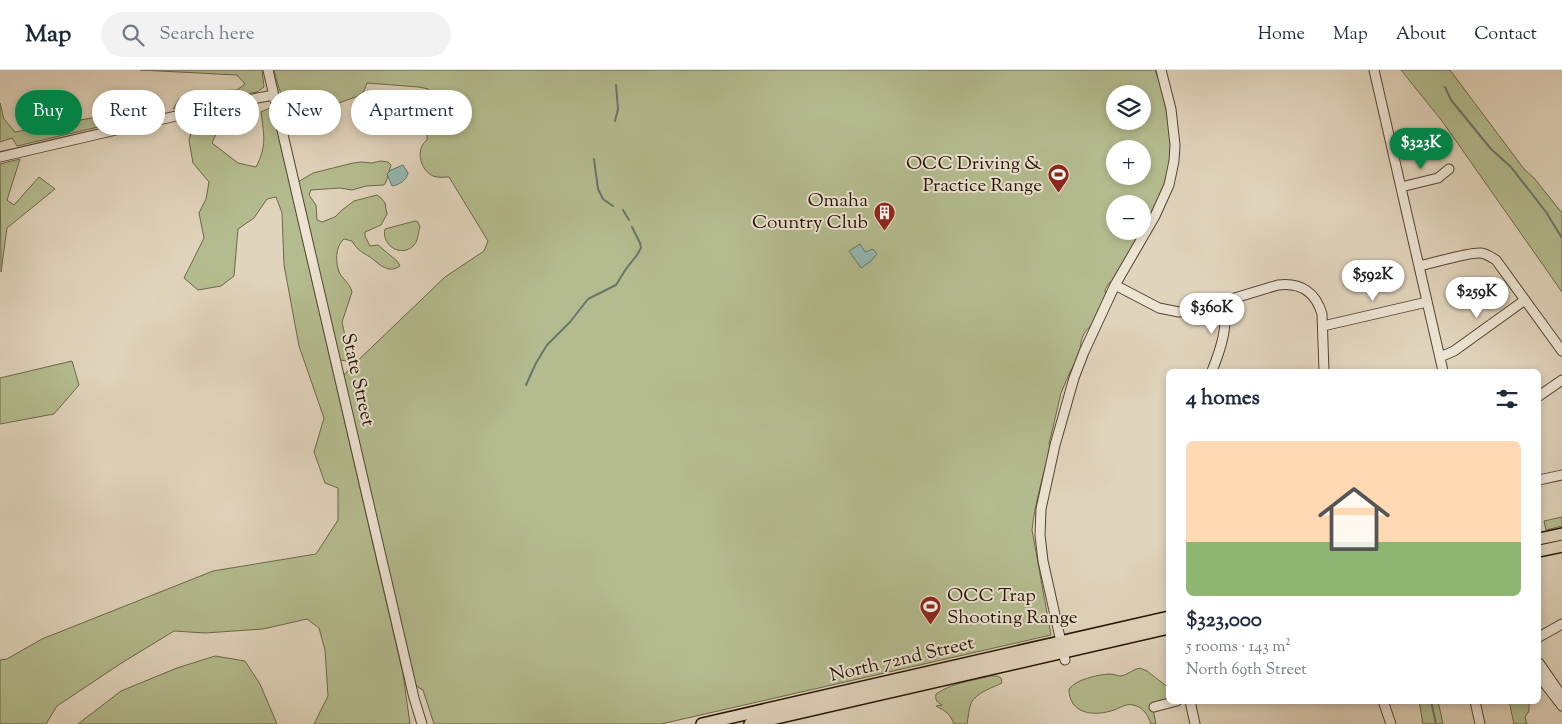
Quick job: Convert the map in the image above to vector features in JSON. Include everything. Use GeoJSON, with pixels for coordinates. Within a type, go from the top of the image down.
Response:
{"type":"FeatureCollection","features":[{"type":"Feature","properties":{"kind":"main road"},"geometry":{"type":"LineString","coordinates":[[1541,539],[1562,534]]}},
{"type":"Feature","properties":{"kind":"main road"},"geometry":{"type":"LineString","coordinates":[[1541,551],[1562,546]]}},
{"type":"Feature","properties":{"kind":"main road","name":"North 72nd Street"},"geometry":{"type":"LineString","coordinates":[[1063,651],[1166,618]]}},
{"type":"Feature","properties":{"kind":"main road","name":"North 72nd Street"},"geometry":{"type":"LineString","coordinates":[[750,724],[1166,629]]}},
{"type":"Feature","properties":{"kind":"main road","name":"North 72nd Street"},"geometry":{"type":"LineString","coordinates":[[702,724],[775,717]]}},
{"type":"Feature","properties":{"kind":"street","name":"State Street"},"geometry":{"type":"LineString","coordinates":[[268,70],[273,90]]}},
{"type":"Feature","properties":{"kind":"street"},"geometry":{"type":"LineString","coordinates":[[1063,651],[1043,561],[1040,535],[1041,509],[1055,445],[1074,378],[1088,340],[1115,285],[1155,216],[1167,191],[1172,173],[1175,149],[1174,130],[1161,70]]}},
{"type":"Feature","properties":{"kind":"street"},"geometry":{"type":"LineString","coordinates":[[1374,70],[1443,369]]}},
{"type":"Feature","properties":{"kind":"street"},"geometry":{"type":"LineString","coordinates":[[0,157],[269,96]]}},
{"type":"Feature","properties":{"kind":"street","name":"State Street"},"geometry":{"type":"LineString","coordinates":[[283,135],[420,724]]}},
{"type":"Feature","properties":{"kind":"street"},"geometry":{"type":"LineString","coordinates":[[1401,187],[1432,180],[1450,169]]}},
{"type":"Feature","properties":{"kind":"street"},"geometry":{"type":"LineString","coordinates":[[1419,266],[1481,253],[1492,257],[1562,351]]}},
{"type":"Feature","properties":{"kind":"street"},"geometry":{"type":"LineString","coordinates":[[1115,285],[1151,304],[1173,311],[1187,312],[1278,285],[1296,285],[1306,289],[1320,306],[1323,326],[1324,369]]}},
{"type":"Feature","properties":{"kind":"street"},"geometry":{"type":"LineString","coordinates":[[1213,369],[1225,331],[1226,300]]}},
{"type":"Feature","properties":{"kind":"street"},"geometry":{"type":"LineString","coordinates":[[1440,357],[1454,351],[1525,300]]}},
{"type":"Feature","properties":{"kind":"street"},"geometry":{"type":"LineString","coordinates":[[1323,326],[1427,302]]}},
{"type":"Feature","properties":{"kind":"street"},"geometry":{"type":"LineString","coordinates":[[1541,395],[1562,380]]}},
{"type":"Feature","properties":{"kind":"street"},"geometry":{"type":"LineString","coordinates":[[1541,480],[1562,475]]}},
{"type":"Feature","properties":{"kind":"street"},"geometry":{"type":"LineString","coordinates":[[1541,636],[1562,624]]}},
{"type":"Feature","properties":{"kind":"street"},"geometry":{"type":"LineString","coordinates":[[1541,665],[1562,696]]}},
{"type":"Feature","properties":{"kind":"street"},"geometry":{"type":"LineString","coordinates":[[1541,679],[1562,706]]}},
{"type":"Feature","properties":{"kind":"street"},"geometry":{"type":"LineString","coordinates":[[1154,707],[1166,704]]}},
{"type":"Feature","properties":{"kind":"street"},"geometry":{"type":"LineString","coordinates":[[1191,704],[1195,724]]}},
{"type":"Feature","properties":{"kind":"street"},"geometry":{"type":"LineString","coordinates":[[1384,704],[1391,724]]}},
{"type":"Feature","properties":{"kind":"street"},"geometry":{"type":"LineString","coordinates":[[1476,704],[1480,724]]}},
{"type":"Feature","properties":{"kind":"green space"},"geometry":{"type":"Polygon","coordinates":[[[140,70],[262,70],[264,87],[259,91],[237,90],[245,84],[237,75],[140,70]]]}},
{"type":"Feature","properties":{"kind":"green space","name":"Omaha Country Club"},"geometry":{"type":"Polygon","coordinates":[[[274,70],[1155,70],[1172,133],[1173,149],[1167,185],[1151,219],[1151,195],[1106,195],[1106,240],[1138,240],[1113,282],[1109,283],[1105,290],[1106,299],[1090,327],[1083,335],[1080,353],[1061,393],[1035,509],[1032,530],[1051,635],[661,724],[434,724],[423,690],[416,685],[412,676],[404,646],[343,379],[350,368],[445,277],[484,251],[488,241],[449,177],[433,176],[429,173],[422,164],[420,154],[423,144],[427,140],[427,135],[472,135],[472,90],[428,90],[419,87],[367,83],[364,90],[351,90],[351,99],[341,102],[341,90],[280,90],[274,70]]]}},
{"type":"Feature","properties":{"kind":"green space"},"geometry":{"type":"Polygon","coordinates":[[[1401,70],[1450,70],[1524,169],[1534,178],[1562,213],[1562,292],[1442,121],[1401,70]]]}},
{"type":"Feature","properties":{"kind":"green space"},"geometry":{"type":"Polygon","coordinates":[[[0,103],[4,119],[15,132],[15,135],[64,135],[17,146],[12,138],[0,142],[0,103]]]}},
{"type":"Feature","properties":{"kind":"green space"},"geometry":{"type":"Polygon","coordinates":[[[269,108],[269,135],[278,135],[403,674],[410,724],[314,724],[328,696],[325,650],[319,628],[307,619],[263,629],[205,633],[174,631],[57,706],[46,724],[0,724],[0,660],[7,659],[42,639],[213,571],[316,554],[338,520],[338,488],[325,483],[314,452],[324,418],[299,346],[284,265],[282,213],[276,197],[267,199],[254,218],[238,229],[234,276],[221,286],[198,290],[184,278],[204,238],[199,213],[206,199],[209,182],[193,163],[189,140],[191,135],[216,135],[212,143],[238,163],[256,167],[263,146],[264,134],[261,112],[269,108]]]}},
{"type":"Feature","properties":{"kind":"green space"},"geometry":{"type":"Polygon","coordinates":[[[92,118],[92,128],[82,131],[82,120],[92,118]]]}},
{"type":"Feature","properties":{"kind":"green space"},"geometry":{"type":"Polygon","coordinates":[[[20,159],[7,200],[14,205],[39,177],[55,189],[7,228],[1,272],[0,164],[20,159]]]}},
{"type":"Feature","properties":{"kind":"green space"},"geometry":{"type":"Polygon","coordinates":[[[388,162],[391,165],[384,185],[366,186],[352,190],[340,188],[311,190],[309,195],[316,205],[317,220],[322,222],[335,217],[354,201],[377,195],[381,198],[385,203],[387,214],[381,225],[365,232],[365,236],[370,246],[378,245],[397,261],[400,266],[393,269],[386,268],[359,250],[352,241],[344,239],[341,242],[337,251],[337,265],[340,274],[352,292],[342,322],[350,359],[348,361],[339,360],[298,182],[313,173],[353,163],[388,162]]]}},
{"type":"Feature","properties":{"kind":"green space"},"geometry":{"type":"Polygon","coordinates":[[[415,221],[418,222],[420,227],[417,240],[413,246],[403,251],[389,245],[386,240],[385,229],[415,221]]]}},
{"type":"Feature","properties":{"kind":"green space"},"geometry":{"type":"Polygon","coordinates":[[[72,361],[79,385],[54,414],[0,424],[0,378],[72,361]]]}},
{"type":"Feature","properties":{"kind":"green space"},"geometry":{"type":"Polygon","coordinates":[[[1562,517],[1562,526],[1546,530],[1544,521],[1562,517]]]}},
{"type":"Feature","properties":{"kind":"green space"},"geometry":{"type":"Polygon","coordinates":[[[215,656],[245,661],[260,684],[277,724],[78,724],[121,691],[177,668],[215,656]]]}},
{"type":"Feature","properties":{"kind":"green space"},"geometry":{"type":"Polygon","coordinates":[[[1140,668],[1147,671],[1166,686],[1166,701],[1152,704],[1156,724],[1151,724],[1145,712],[1137,706],[1128,705],[1106,712],[1091,713],[1084,712],[1073,704],[1069,689],[1082,680],[1109,674],[1121,676],[1140,668]]]}},
{"type":"Feature","properties":{"kind":"green space"},"geometry":{"type":"Polygon","coordinates":[[[990,676],[1001,678],[1002,683],[974,699],[970,705],[967,724],[954,724],[947,713],[936,706],[942,705],[937,701],[936,694],[942,690],[990,676]]]}},
{"type":"Feature","properties":{"kind":"green space"},"geometry":{"type":"Polygon","coordinates":[[[1420,704],[1439,704],[1443,724],[1423,724],[1420,704]]]}},
{"type":"Feature","properties":{"kind":"green space"},"geometry":{"type":"Polygon","coordinates":[[[1510,704],[1529,704],[1529,711],[1525,717],[1527,724],[1514,724],[1510,704]]]}},
{"type":"Feature","properties":{"kind":"water"},"geometry":{"type":"Polygon","coordinates":[[[403,165],[408,173],[406,178],[397,185],[392,186],[387,174],[391,170],[403,165]]]}},
{"type":"Feature","properties":{"kind":"water"},"geometry":{"type":"Polygon","coordinates":[[[860,244],[865,252],[873,249],[877,254],[861,268],[849,251],[860,244]]]}},
{"type":"Feature","properties":{"kind":"waterway"},"geometry":{"type":"LineString","coordinates":[[615,121],[618,109],[616,85]]}},
{"type":"Feature","properties":{"kind":"waterway"},"geometry":{"type":"LineString","coordinates":[[1445,87],[1451,100],[1491,149],[1511,167],[1546,212],[1562,238]]}},
{"type":"Feature","properties":{"kind":"waterway"},"geometry":{"type":"LineString","coordinates":[[594,159],[598,189],[603,199],[613,206]]}},
{"type":"Feature","properties":{"kind":"waterway"},"geometry":{"type":"LineString","coordinates":[[623,210],[629,220]]}},
{"type":"Feature","properties":{"kind":"waterway"},"geometry":{"type":"LineString","coordinates":[[526,385],[547,345],[570,322],[588,299],[616,285],[637,255],[641,248],[632,227]]}},
{"type":"Feature","properties":{"kind":"waterway"},"geometry":{"type":"LineString","coordinates":[[1432,704],[1436,724]]}},
{"type":"Feature","properties":{"kind":"place","name":"OCC Driving & Practice Range"},"geometry":{"type":"Point","coordinates":[1058,194]}},
{"type":"Feature","properties":{"kind":"place","name":"Omaha Country Club"},"geometry":{"type":"Point","coordinates":[884,231]}},
{"type":"Feature","properties":{"kind":"place","name":"OCC Trap Shooting Range"},"geometry":{"type":"Point","coordinates":[931,626]}}]}
